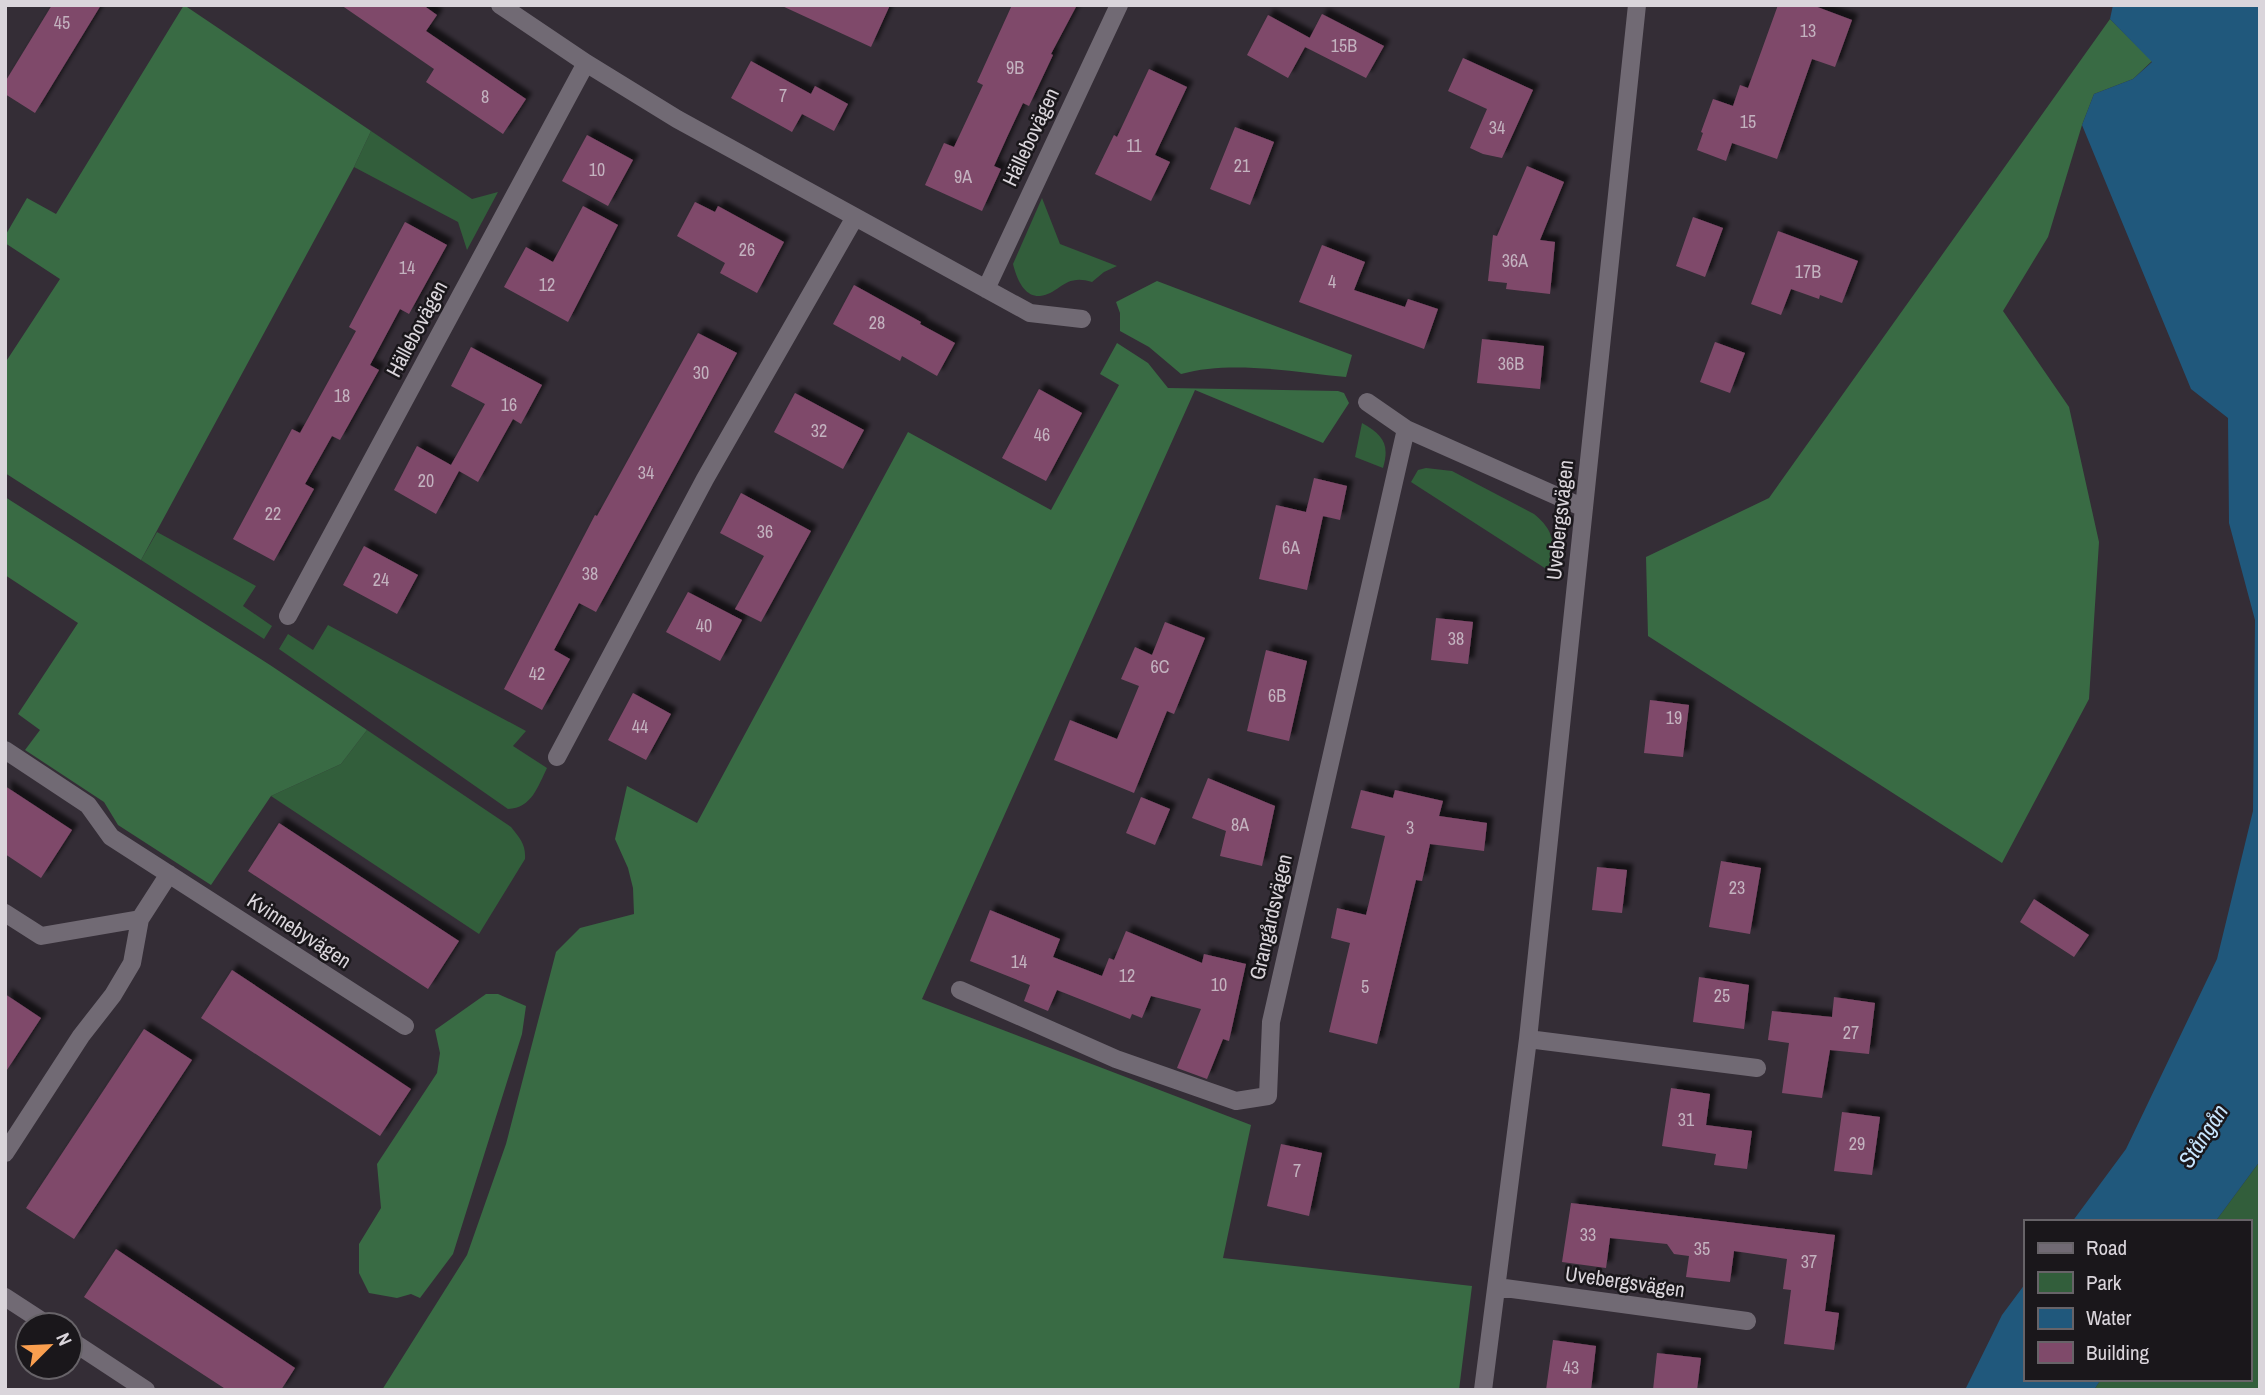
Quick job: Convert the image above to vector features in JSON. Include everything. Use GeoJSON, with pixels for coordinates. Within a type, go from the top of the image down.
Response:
{"type":"FeatureCollection","features":[{"type":"Feature","properties":{"kind":"street"},"geometry":{"type":"LineString","coordinates":[[500,5],[586,63],[677,119],[1030,313],[1082,319]]}},
{"type":"Feature","properties":{"kind":"street","name":"Hällebovägen"},"geometry":{"type":"LineString","coordinates":[[986,289],[1119,5]]}},
{"type":"Feature","properties":{"kind":"street","name":"Uvebergsvägen"},"geometry":{"type":"LineString","coordinates":[[1483,1390],[1528,1040],[1637,5]]}},
{"type":"Feature","properties":{"kind":"street","name":"Hällebovägen"},"geometry":{"type":"LineString","coordinates":[[288,616],[586,63]]}},
{"type":"Feature","properties":{"kind":"street"},"geometry":{"type":"LineString","coordinates":[[557,757],[705,479],[855,217]]}},
{"type":"Feature","properties":{"kind":"street"},"geometry":{"type":"LineString","coordinates":[[1367,402],[1406,429],[1584,508]]}},
{"type":"Feature","properties":{"kind":"street","name":"Grangårdsvägen"},"geometry":{"type":"LineString","coordinates":[[960,990],[1116,1059],[1236,1101],[1268,1096],[1271,1021],[1406,429]]}},
{"type":"Feature","properties":{"kind":"street","name":"Kvinnebyvägen"},"geometry":{"type":"LineString","coordinates":[[5,750],[88,805],[111,837],[405,1026]]}},
{"type":"Feature","properties":{"kind":"street"},"geometry":{"type":"LineString","coordinates":[[5,1153],[132,963],[140,919],[169,874]]}},
{"type":"Feature","properties":{"kind":"street"},"geometry":{"type":"LineString","coordinates":[[5,913],[41,936],[140,919]]}},
{"type":"Feature","properties":{"kind":"street"},"geometry":{"type":"LineString","coordinates":[[1528,1040],[1757,1068]]}},
{"type":"Feature","properties":{"kind":"street","name":"Uvebergsvägen"},"geometry":{"type":"LineString","coordinates":[[1497,1287],[1747,1321]]}},
{"type":"Feature","properties":{"kind":"street"},"geometry":{"type":"LineString","coordinates":[[5,1297],[26,1311]]}},
{"type":"Feature","properties":{"kind":"street"},"geometry":{"type":"LineString","coordinates":[[84,1349],[146,1390]]}},
{"type":"Feature","properties":{"kind":"green space"},"geometry":{"type":"Polygon","coordinates":[[[184,5],[371,131],[141,560],[5,473],[5,363],[60,279],[5,243],[5,236],[27,198],[56,214],[184,5]]]}},
{"type":"Feature","properties":{"kind":"green space"},"geometry":{"type":"Polygon","coordinates":[[[2110,19],[2152,61],[2133,79],[2094,94],[2048,237],[2003,311],[2069,407],[2099,542],[2089,699],[2002,863],[1648,636],[1646,557],[1769,498],[2110,19]]]}},
{"type":"Feature","properties":{"kind":"green space"},"geometry":{"type":"Polygon","coordinates":[[[371,131],[472,199],[498,192],[467,250],[458,222],[354,167],[371,131]]]}},
{"type":"Feature","properties":{"kind":"green space"},"geometry":{"type":"Polygon","coordinates":[[[1042,198],[1060,244],[1117,266],[1092,282],[1075,280],[1040,296],[1029,293],[1018,280],[1013,264],[1042,198]]]}},
{"type":"Feature","properties":{"kind":"green space"},"geometry":{"type":"Polygon","coordinates":[[[1157,281],[1352,355],[1346,377],[1241,367],[1181,374],[1149,347],[1120,331],[1120,313],[1116,302],[1157,281]]]}},
{"type":"Feature","properties":{"kind":"green space"},"geometry":{"type":"Polygon","coordinates":[[[1117,343],[1148,363],[1168,388],[1338,391],[1344,393],[1349,403],[1323,443],[1195,390],[922,999],[1251,1125],[1223,1258],[1472,1286],[1459,1390],[382,1390],[467,1255],[506,1144],[556,952],[580,928],[634,914],[633,888],[628,868],[615,839],[627,786],[697,823],[908,432],[1051,510],[1119,385],[1100,374],[1117,343]]]}},
{"type":"Feature","properties":{"kind":"green space"},"geometry":{"type":"Polygon","coordinates":[[[1362,423],[1383,441],[1386,453],[1383,468],[1355,457],[1362,423]]]}},
{"type":"Feature","properties":{"kind":"green space"},"geometry":{"type":"Polygon","coordinates":[[[1426,468],[1452,471],[1534,514],[1550,533],[1551,572],[1411,482],[1418,470],[1426,468]]]}},
{"type":"Feature","properties":{"kind":"green space"},"geometry":{"type":"Polygon","coordinates":[[[5,497],[270,665],[367,730],[341,764],[271,796],[211,885],[118,825],[104,802],[25,750],[40,730],[18,714],[78,623],[5,575],[5,497]]]}},
{"type":"Feature","properties":{"kind":"green space"},"geometry":{"type":"Polygon","coordinates":[[[157,532],[256,586],[243,606],[272,626],[264,639],[141,560],[157,532]]]}},
{"type":"Feature","properties":{"kind":"green space"},"geometry":{"type":"Polygon","coordinates":[[[328,625],[526,731],[513,746],[547,768],[529,800],[516,808],[508,809],[279,649],[288,634],[313,650],[328,625]]]}},
{"type":"Feature","properties":{"kind":"green space"},"geometry":{"type":"Polygon","coordinates":[[[367,730],[511,827],[522,842],[525,859],[479,934],[271,796],[341,764],[367,730]]]}},
{"type":"Feature","properties":{"kind":"green space"},"geometry":{"type":"Polygon","coordinates":[[[486,994],[498,994],[526,1006],[522,1034],[453,1254],[420,1298],[411,1294],[397,1298],[369,1293],[359,1273],[359,1244],[381,1208],[377,1164],[437,1073],[440,1053],[435,1030],[486,994]]]}},
{"type":"Feature","properties":{"kind":"green space"},"geometry":{"type":"Polygon","coordinates":[[[2260,1161],[2260,1390],[2094,1390],[2100,1381],[2251,1381],[2251,1220],[2216,1220],[2260,1161]]]}},
{"type":"Feature","properties":{"kind":"water","name":"Stångån"},"geometry":{"type":"Polygon","coordinates":[[[2113,5],[2260,5],[2260,1161],[2216,1220],[2073,1220],[2126,1149],[2217,959],[2253,811],[2255,620],[2229,523],[2228,418],[2191,389],[2082,125],[2094,94],[2133,79],[2152,62],[2110,19],[2113,5]]]}},
{"type":"Feature","properties":{"kind":"water"},"geometry":{"type":"Polygon","coordinates":[[[2024,1285],[2024,1381],[2100,1381],[2094,1390],[1965,1390],[2002,1315],[2024,1285]]]}},
{"type":"Feature","properties":{"kind":"building"},"geometry":{"type":"Polygon","coordinates":[[[52,5],[101,5],[35,113],[5,94],[5,82],[52,5]]]}},
{"type":"Feature","properties":{"kind":"building"},"geometry":{"type":"Polygon","coordinates":[[[341,5],[423,5],[437,15],[426,31],[526,99],[503,134],[426,82],[434,69],[341,5]]]}},
{"type":"Feature","properties":{"kind":"building"},"geometry":{"type":"Polygon","coordinates":[[[780,5],[890,5],[871,47],[780,5]]]}},
{"type":"Feature","properties":{"kind":"building"},"geometry":{"type":"Polygon","coordinates":[[[1012,5],[1077,5],[1051,54],[1053,55],[1029,106],[1023,103],[1008,135],[994,166],[1001,169],[982,211],[925,185],[944,143],[954,147],[983,85],[977,82],[1012,5]]]}},
{"type":"Feature","properties":{"kind":"building"},"geometry":{"type":"Polygon","coordinates":[[[1778,5],[1812,5],[1852,20],[1835,67],[1812,59],[1777,159],[1732,143],[1726,161],[1697,150],[1713,99],[1733,106],[1740,85],[1748,88],[1778,5]]]}},
{"type":"Feature","properties":{"kind":"building"},"geometry":{"type":"Polygon","coordinates":[[[1322,14],[1384,46],[1366,78],[1305,47],[1322,14]]]}},
{"type":"Feature","properties":{"kind":"building"},"geometry":{"type":"Polygon","coordinates":[[[1268,15],[1310,38],[1288,78],[1247,55],[1268,15]]]}},
{"type":"Feature","properties":{"kind":"building"},"geometry":{"type":"Polygon","coordinates":[[[1463,58],[1533,90],[1502,158],[1470,148],[1487,109],[1448,91],[1463,58]]]}},
{"type":"Feature","properties":{"kind":"building"},"geometry":{"type":"Polygon","coordinates":[[[751,61],[811,94],[815,86],[848,104],[834,131],[802,114],[792,132],[731,98],[751,61]]]}},
{"type":"Feature","properties":{"kind":"building"},"geometry":{"type":"Polygon","coordinates":[[[1149,69],[1187,87],[1155,155],[1170,162],[1151,201],[1095,174],[1114,135],[1117,137],[1149,69]]]}},
{"type":"Feature","properties":{"kind":"building"},"geometry":{"type":"Polygon","coordinates":[[[1235,127],[1274,142],[1250,205],[1210,189],[1235,127]]]}},
{"type":"Feature","properties":{"kind":"building"},"geometry":{"type":"Polygon","coordinates":[[[587,135],[633,160],[608,206],[562,181],[587,135]]]}},
{"type":"Feature","properties":{"kind":"building"},"geometry":{"type":"Polygon","coordinates":[[[1527,166],[1564,182],[1540,240],[1555,242],[1550,294],[1506,289],[1507,283],[1488,281],[1493,235],[1497,236],[1527,166]]]}},
{"type":"Feature","properties":{"kind":"building"},"geometry":{"type":"Polygon","coordinates":[[[695,202],[715,212],[718,206],[784,242],[757,293],[720,273],[725,263],[677,236],[695,202]]]}},
{"type":"Feature","properties":{"kind":"building"},"geometry":{"type":"Polygon","coordinates":[[[583,206],[618,225],[568,322],[504,287],[526,247],[553,262],[583,206]]]}},
{"type":"Feature","properties":{"kind":"building"},"geometry":{"type":"Polygon","coordinates":[[[1693,217],[1723,228],[1705,277],[1676,266],[1693,217]]]}},
{"type":"Feature","properties":{"kind":"building"},"geometry":{"type":"Polygon","coordinates":[[[405,222],[447,245],[409,314],[400,309],[370,365],[379,370],[340,440],[332,436],[305,484],[314,489],[274,561],[233,539],[292,429],[300,433],[356,331],[349,327],[405,222]]]}},
{"type":"Feature","properties":{"kind":"building"},"geometry":{"type":"Polygon","coordinates":[[[1778,231],[1858,261],[1842,303],[1820,295],[1819,299],[1791,289],[1781,315],[1751,304],[1778,231]]]}},
{"type":"Feature","properties":{"kind":"building"},"geometry":{"type":"Polygon","coordinates":[[[1322,245],[1365,262],[1354,290],[1405,307],[1408,299],[1438,309],[1424,349],[1299,302],[1322,245]]]}},
{"type":"Feature","properties":{"kind":"building"},"geometry":{"type":"Polygon","coordinates":[[[854,285],[955,343],[937,376],[902,356],[900,361],[833,324],[854,285]]]}},
{"type":"Feature","properties":{"kind":"building"},"geometry":{"type":"Polygon","coordinates":[[[698,333],[737,353],[596,612],[579,603],[554,650],[570,659],[542,710],[504,689],[595,515],[597,516],[698,333]]]}},
{"type":"Feature","properties":{"kind":"building"},"geometry":{"type":"Polygon","coordinates":[[[1482,339],[1544,346],[1540,389],[1477,383],[1482,339]]]}},
{"type":"Feature","properties":{"kind":"building"},"geometry":{"type":"Polygon","coordinates":[[[1715,342],[1745,353],[1730,393],[1700,382],[1715,342]]]}},
{"type":"Feature","properties":{"kind":"building"},"geometry":{"type":"Polygon","coordinates":[[[471,347],[542,385],[521,424],[513,419],[478,482],[459,471],[436,514],[394,490],[417,446],[451,465],[485,404],[451,386],[471,347]]]}},
{"type":"Feature","properties":{"kind":"building"},"geometry":{"type":"Polygon","coordinates":[[[1039,389],[1082,413],[1046,481],[1002,458],[1039,389]]]}},
{"type":"Feature","properties":{"kind":"building"},"geometry":{"type":"Polygon","coordinates":[[[795,393],[864,430],[843,469],[774,432],[795,393]]]}},
{"type":"Feature","properties":{"kind":"building"},"geometry":{"type":"Polygon","coordinates":[[[1314,478],[1347,486],[1340,520],[1306,512],[1314,478]]]}},
{"type":"Feature","properties":{"kind":"building"},"geometry":{"type":"Polygon","coordinates":[[[741,493],[811,531],[761,622],[735,609],[764,556],[720,533],[741,493]]]}},
{"type":"Feature","properties":{"kind":"building"},"geometry":{"type":"Polygon","coordinates":[[[1276,505],[1323,516],[1307,590],[1259,579],[1276,505]]]}},
{"type":"Feature","properties":{"kind":"building"},"geometry":{"type":"Polygon","coordinates":[[[364,546],[418,575],[397,614],[343,585],[364,546]]]}},
{"type":"Feature","properties":{"kind":"building"},"geometry":{"type":"Polygon","coordinates":[[[688,592],[742,620],[720,661],[666,632],[688,592]]]}},
{"type":"Feature","properties":{"kind":"building"},"geometry":{"type":"Polygon","coordinates":[[[1436,618],[1473,622],[1468,664],[1431,660],[1436,618]]]}},
{"type":"Feature","properties":{"kind":"building"},"geometry":{"type":"Polygon","coordinates":[[[1165,622],[1205,638],[1174,714],[1167,711],[1134,793],[1054,760],[1070,720],[1117,739],[1139,686],[1121,679],[1135,647],[1152,655],[1165,622]]]}},
{"type":"Feature","properties":{"kind":"building"},"geometry":{"type":"Polygon","coordinates":[[[1266,650],[1307,661],[1289,741],[1247,731],[1266,650]]]}},
{"type":"Feature","properties":{"kind":"building"},"geometry":{"type":"Polygon","coordinates":[[[633,693],[671,714],[646,760],[608,740],[633,693]]]}},
{"type":"Feature","properties":{"kind":"building"},"geometry":{"type":"Polygon","coordinates":[[[1650,700],[1689,705],[1683,757],[1644,753],[1650,700]]]}},
{"type":"Feature","properties":{"kind":"building"},"geometry":{"type":"Polygon","coordinates":[[[1208,778],[1275,806],[1262,866],[1220,856],[1226,831],[1192,818],[1208,778]]]}},
{"type":"Feature","properties":{"kind":"building"},"geometry":{"type":"Polygon","coordinates":[[[5,786],[72,830],[41,878],[5,854],[5,786]]]}},
{"type":"Feature","properties":{"kind":"building"},"geometry":{"type":"Polygon","coordinates":[[[1361,790],[1393,798],[1395,790],[1443,801],[1439,816],[1487,823],[1484,851],[1430,844],[1422,881],[1416,880],[1377,1044],[1329,1032],[1350,943],[1331,938],[1337,908],[1366,915],[1385,836],[1351,828],[1361,790]]]}},
{"type":"Feature","properties":{"kind":"building"},"geometry":{"type":"Polygon","coordinates":[[[1141,797],[1170,809],[1155,845],[1126,833],[1141,797]]]}},
{"type":"Feature","properties":{"kind":"building"},"geometry":{"type":"Polygon","coordinates":[[[279,823],[459,941],[428,989],[248,871],[279,823]]]}},
{"type":"Feature","properties":{"kind":"building"},"geometry":{"type":"Polygon","coordinates":[[[1721,861],[1761,868],[1750,934],[1709,927],[1721,861]]]}},
{"type":"Feature","properties":{"kind":"building"},"geometry":{"type":"Polygon","coordinates":[[[1597,867],[1627,870],[1622,913],[1592,910],[1597,867]]]}},
{"type":"Feature","properties":{"kind":"building"},"geometry":{"type":"Polygon","coordinates":[[[2034,899],[2089,935],[2074,957],[2020,922],[2034,899]]]}},
{"type":"Feature","properties":{"kind":"building"},"geometry":{"type":"Polygon","coordinates":[[[990,910],[1060,939],[1053,957],[1102,976],[1109,958],[1114,960],[1126,931],[1202,963],[1204,954],[1246,964],[1229,1041],[1223,1039],[1207,1079],[1177,1068],[1201,1009],[1151,996],[1142,1018],[1132,1014],[1130,1019],[1057,990],[1048,1011],[1024,1001],[1030,985],[970,961],[990,910]]]}},
{"type":"Feature","properties":{"kind":"building"},"geometry":{"type":"Polygon","coordinates":[[[232,970],[411,1089],[380,1136],[201,1018],[232,970]]]}},
{"type":"Feature","properties":{"kind":"building"},"geometry":{"type":"Polygon","coordinates":[[[1699,977],[1749,985],[1744,1029],[1693,1022],[1699,977]]]}},
{"type":"Feature","properties":{"kind":"building"},"geometry":{"type":"Polygon","coordinates":[[[5,994],[41,1018],[5,1073],[5,994]]]}},
{"type":"Feature","properties":{"kind":"building"},"geometry":{"type":"Polygon","coordinates":[[[1834,997],[1875,1003],[1869,1054],[1830,1050],[1822,1098],[1782,1093],[1789,1043],[1768,1040],[1772,1011],[1832,1017],[1834,997]]]}},
{"type":"Feature","properties":{"kind":"building"},"geometry":{"type":"Polygon","coordinates":[[[144,1029],[192,1060],[74,1239],[26,1208],[144,1029]]]}},
{"type":"Feature","properties":{"kind":"building"},"geometry":{"type":"Polygon","coordinates":[[[1671,1088],[1710,1094],[1706,1125],[1752,1131],[1747,1169],[1714,1165],[1716,1154],[1662,1146],[1671,1088]]]}},
{"type":"Feature","properties":{"kind":"building"},"geometry":{"type":"Polygon","coordinates":[[[1842,1112],[1880,1117],[1872,1175],[1834,1171],[1842,1112]]]}},
{"type":"Feature","properties":{"kind":"building"},"geometry":{"type":"Polygon","coordinates":[[[1281,1144],[1322,1153],[1309,1216],[1267,1206],[1281,1144]]]}},
{"type":"Feature","properties":{"kind":"building"},"geometry":{"type":"Polygon","coordinates":[[[1571,1203],[1835,1235],[1825,1311],[1839,1313],[1834,1350],[1784,1344],[1791,1290],[1783,1289],[1787,1259],[1734,1251],[1730,1282],[1686,1277],[1689,1256],[1674,1254],[1667,1244],[1610,1238],[1606,1268],[1562,1262],[1571,1203]]]}},
{"type":"Feature","properties":{"kind":"building"},"geometry":{"type":"Polygon","coordinates":[[[116,1249],[295,1368],[281,1390],[227,1390],[84,1297],[116,1249]]]}},
{"type":"Feature","properties":{"kind":"building"},"geometry":{"type":"Polygon","coordinates":[[[1553,1340],[1596,1346],[1591,1390],[1546,1390],[1553,1340]]]}},
{"type":"Feature","properties":{"kind":"building"},"geometry":{"type":"Polygon","coordinates":[[[1657,1353],[1701,1358],[1697,1390],[1653,1390],[1657,1353]]]}}]}
